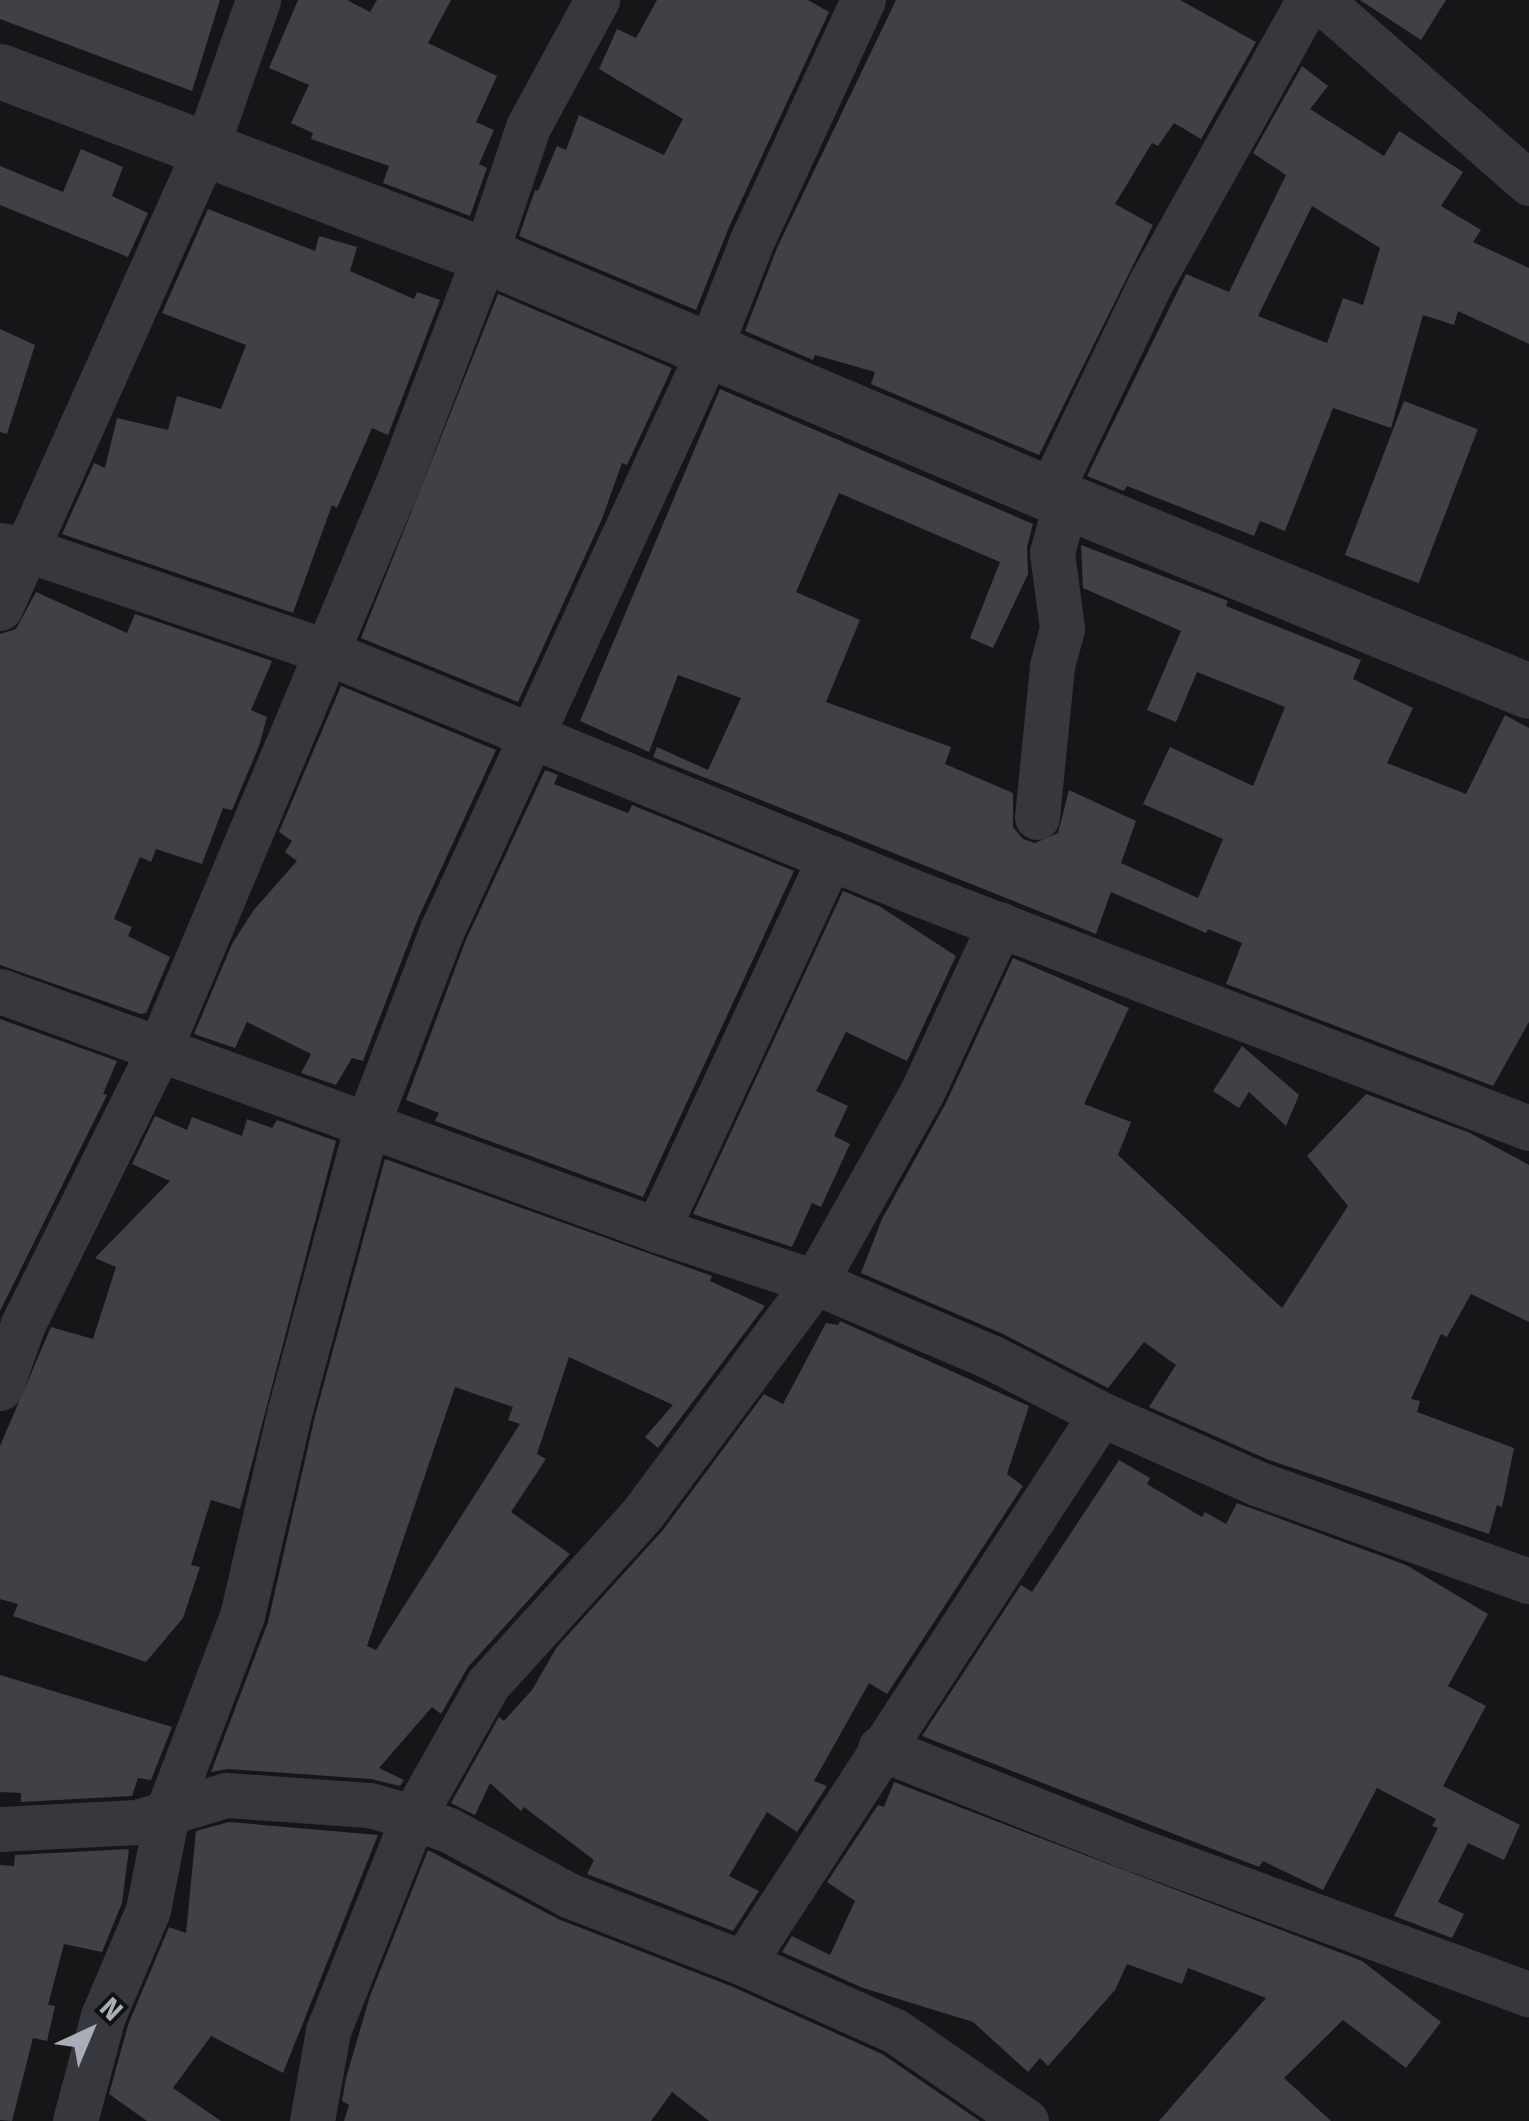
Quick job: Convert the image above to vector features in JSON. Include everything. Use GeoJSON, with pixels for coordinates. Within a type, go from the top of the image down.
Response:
{"type":"FeatureCollection","features":[{"type":"Feature","properties":{"kind":"street"},"geometry":{"type":"LineString","coordinates":[[0,608],[14,548],[206,148],[258,0]]}},
{"type":"Feature","properties":{"kind":"street"},"geometry":{"type":"LineString","coordinates":[[0,1388],[23,1324],[159,1050],[399,480],[485,254],[528,127],[597,0]]}},
{"type":"Feature","properties":{"kind":"street"},"geometry":{"type":"LineString","coordinates":[[75,2121],[104,2016],[148,1910],[167,1813],[242,1616],[290,1410],[367,1126],[441,932],[708,352],[753,238],[863,0]]}},
{"type":"Feature","properties":{"kind":"street"},"geometry":{"type":"LineString","coordinates":[[1037,817],[1052,666],[1062,628],[1052,554],[1057,498],[1150,284],[1309,0]]}},
{"type":"Feature","properties":{"kind":"street"},"geometry":{"type":"LineString","coordinates":[[1320,0],[1529,183]]}},
{"type":"Feature","properties":{"kind":"street"},"geometry":{"type":"LineString","coordinates":[[0,70],[485,254],[708,352],[1529,691]]}},
{"type":"Feature","properties":{"kind":"street"},"geometry":{"type":"LineString","coordinates":[[14,548],[324,651],[830,857],[1529,1128]]}},
{"type":"Feature","properties":{"kind":"street"},"geometry":{"type":"LineString","coordinates":[[657,1230],[830,857]]}},
{"type":"Feature","properties":{"kind":"street"},"geometry":{"type":"LineString","coordinates":[[312,2121],[328,2031],[414,1817],[488,1684],[642,1514],[815,1282],[922,1092],[1000,924]]}},
{"type":"Feature","properties":{"kind":"street"},"geometry":{"type":"LineString","coordinates":[[0,991],[657,1230],[815,1282],[993,1358],[1102,1414],[1259,1484],[1529,1581]]}},
{"type":"Feature","properties":{"kind":"street"},"geometry":{"type":"LineString","coordinates":[[744,1963],[880,1748],[1102,1414]]}},
{"type":"Feature","properties":{"kind":"street"},"geometry":{"type":"LineString","coordinates":[[880,1748],[1134,1849],[1529,1994]]}},
{"type":"Feature","properties":{"kind":"street"},"geometry":{"type":"LineString","coordinates":[[0,1829],[136,1822],[226,1795],[369,1805],[414,1817],[448,1830],[568,1894],[744,1963],[895,2031],[1026,2121]]}},
{"type":"Feature","properties":{"kind":"building"},"geometry":{"type":"Polygon","coordinates":[[[0,0],[220,0],[192,91],[0,19],[0,0]]]}},
{"type":"Feature","properties":{"kind":"building"},"geometry":{"type":"Polygon","coordinates":[[[298,0],[347,0],[370,12],[377,0],[451,0],[428,43],[497,76],[476,122],[494,130],[479,164],[487,168],[470,216],[383,183],[389,166],[311,139],[313,133],[291,123],[309,85],[269,68],[298,0]]]}},
{"type":"Feature","properties":{"kind":"building"},"geometry":{"type":"Polygon","coordinates":[[[657,0],[808,0],[829,12],[729,227],[696,310],[519,236],[535,190],[538,191],[557,146],[566,150],[579,115],[664,155],[683,119],[599,69],[617,29],[636,38],[657,0]]]}},
{"type":"Feature","properties":{"kind":"building"},"geometry":{"type":"Polygon","coordinates":[[[896,0],[1180,0],[1256,42],[1201,139],[1174,123],[1158,146],[1152,143],[1115,204],[1153,225],[1039,455],[871,384],[875,372],[815,355],[813,360],[745,331],[777,248],[896,0]]]}},
{"type":"Feature","properties":{"kind":"building"},"geometry":{"type":"Polygon","coordinates":[[[1360,0],[1446,0],[1421,40],[1360,0]]]}},
{"type":"Feature","properties":{"kind":"building"},"geometry":{"type":"Polygon","coordinates":[[[1302,66],[1328,86],[1310,109],[1384,156],[1399,131],[1463,172],[1441,206],[1481,230],[1473,242],[1529,268],[1529,344],[1458,311],[1454,325],[1423,315],[1391,428],[1333,408],[1285,531],[1260,521],[1254,536],[1127,486],[1124,491],[1087,476],[1186,274],[1229,292],[1286,175],[1253,153],[1302,66]],[[1312,206],[1258,316],[1327,343],[1343,298],[1363,305],[1380,248],[1312,206]]]}},
{"type":"Feature","properties":{"kind":"building"},"geometry":{"type":"Polygon","coordinates":[[[81,149],[123,167],[112,196],[148,213],[128,257],[0,205],[0,166],[63,192],[81,149]]]}},
{"type":"Feature","properties":{"kind":"building"},"geometry":{"type":"Polygon","coordinates":[[[208,209],[315,251],[319,236],[357,247],[350,271],[414,299],[417,292],[440,300],[388,435],[372,428],[337,508],[332,505],[293,613],[62,534],[94,463],[105,468],[117,418],[168,430],[177,396],[221,409],[246,345],[162,313],[208,209]]]}},
{"type":"Feature","properties":{"kind":"building"},"geometry":{"type":"Polygon","coordinates":[[[498,294],[672,368],[627,465],[622,463],[602,519],[518,702],[361,638],[498,294]]]}},
{"type":"Feature","properties":{"kind":"building"},"geometry":{"type":"Polygon","coordinates":[[[0,329],[35,345],[7,434],[0,432],[0,329]]]}},
{"type":"Feature","properties":{"kind":"building"},"geometry":{"type":"Polygon","coordinates":[[[720,389],[1033,524],[1027,547],[1028,574],[993,648],[970,638],[1000,562],[839,493],[796,592],[860,620],[826,702],[951,747],[945,764],[1013,793],[1013,827],[1023,839],[1035,843],[1058,833],[1069,790],[1136,821],[1121,863],[1198,898],[1223,839],[1143,804],[1170,747],[1253,786],[1285,707],[1197,672],[1176,722],[1147,710],[1181,631],[1083,588],[1081,545],[1228,601],[1226,606],[1361,660],[1353,679],[1413,708],[1387,763],[1466,794],[1505,715],[1529,728],[1529,1022],[1493,1086],[1226,984],[1242,943],[1208,929],[1206,933],[1111,892],[1096,934],[653,757],[657,747],[708,770],[741,698],[678,675],[649,752],[580,721],[720,389]]]}},
{"type":"Feature","properties":{"kind":"building"},"geometry":{"type":"Polygon","coordinates":[[[1404,401],[1478,429],[1419,583],[1345,555],[1404,401]]]}},
{"type":"Feature","properties":{"kind":"building"},"geometry":{"type":"Polygon","coordinates":[[[36,592],[127,633],[135,614],[272,661],[251,710],[267,717],[259,746],[232,810],[223,808],[202,864],[156,849],[151,862],[140,857],[114,919],[132,927],[128,936],[170,957],[146,1013],[0,965],[0,634],[16,629],[36,592]]]}},
{"type":"Feature","properties":{"kind":"building"},"geometry":{"type":"Polygon","coordinates":[[[341,686],[496,750],[417,921],[363,1061],[352,1058],[336,1085],[301,1073],[311,1054],[247,1022],[235,1048],[194,1034],[232,944],[253,911],[297,861],[285,852],[292,841],[279,832],[341,686]]]}},
{"type":"Feature","properties":{"kind":"building"},"geometry":{"type":"Polygon","coordinates":[[[545,770],[558,775],[554,784],[628,813],[632,805],[794,871],[643,1197],[435,1121],[439,1113],[406,1100],[465,942],[545,770]]]}},
{"type":"Feature","properties":{"kind":"building"},"geometry":{"type":"Polygon","coordinates":[[[843,891],[879,906],[956,956],[907,1061],[846,1032],[816,1091],[848,1106],[834,1136],[850,1144],[821,1207],[812,1203],[792,1247],[693,1214],[843,891]]]}},
{"type":"Feature","properties":{"kind":"building"},"geometry":{"type":"Polygon","coordinates":[[[1013,958],[1129,1008],[1084,1104],[1131,1122],[1118,1155],[1282,1308],[1348,1206],[1307,1156],[1366,1094],[1470,1133],[1529,1165],[1529,1322],[1471,1294],[1447,1337],[1441,1334],[1411,1399],[1420,1401],[1417,1412],[1514,1448],[1502,1507],[1497,1505],[1489,1534],[1269,1460],[1149,1407],[1176,1365],[1144,1342],[1108,1388],[1003,1334],[861,1273],[882,1219],[946,1103],[1013,958]]]}},
{"type":"Feature","properties":{"kind":"building"},"geometry":{"type":"Polygon","coordinates":[[[0,1019],[117,1061],[103,1094],[107,1095],[0,1311],[0,1019]]]}},
{"type":"Feature","properties":{"kind":"building"},"geometry":{"type":"Polygon","coordinates":[[[1242,1046],[1299,1095],[1286,1126],[1249,1092],[1239,1108],[1213,1091],[1242,1046]]]}},
{"type":"Feature","properties":{"kind":"building"},"geometry":{"type":"Polygon","coordinates":[[[155,1116],[187,1130],[192,1117],[242,1136],[247,1119],[272,1128],[277,1120],[336,1141],[240,1509],[211,1500],[191,1565],[200,1567],[183,1618],[146,1662],[13,1616],[18,1604],[0,1599],[0,1446],[51,1327],[93,1339],[116,1267],[95,1258],[170,1181],[132,1164],[155,1116]]]}},
{"type":"Feature","properties":{"kind":"building"},"geometry":{"type":"Polygon","coordinates":[[[385,1159],[712,1276],[710,1281],[765,1306],[658,1448],[645,1437],[673,1405],[569,1357],[537,1454],[546,1459],[511,1512],[570,1554],[468,1667],[441,1714],[432,1707],[379,1768],[404,1780],[400,1786],[371,1779],[228,1769],[211,1772],[268,1622],[315,1416],[385,1159]],[[455,1387],[367,1646],[376,1650],[520,1424],[508,1420],[513,1407],[455,1387]]]}},
{"type":"Feature","properties":{"kind":"building"},"geometry":{"type":"Polygon","coordinates":[[[840,1321],[1029,1406],[1007,1474],[1023,1486],[887,1694],[869,1683],[814,1781],[827,1786],[797,1832],[767,1812],[729,1876],[759,1891],[733,1931],[587,1874],[594,1860],[524,1807],[521,1811],[490,1783],[475,1815],[451,1803],[499,1717],[504,1721],[532,1690],[557,1647],[663,1530],[764,1394],[783,1404],[826,1323],[838,1325],[840,1321]]]}},
{"type":"Feature","properties":{"kind":"building"},"geometry":{"type":"Polygon","coordinates":[[[1119,1460],[1150,1478],[1147,1484],[1202,1517],[1205,1512],[1226,1524],[1237,1503],[1406,1565],[1488,1614],[1448,1686],[1486,1706],[1443,1786],[1520,1825],[1504,1860],[1468,1843],[1438,1902],[1464,1914],[1452,1938],[1394,1916],[1438,1828],[1432,1826],[1436,1819],[1377,1788],[1323,1890],[1263,1861],[1259,1867],[922,1736],[1021,1585],[1032,1592],[1119,1460]]]}},
{"type":"Feature","properties":{"kind":"building"},"geometry":{"type":"Polygon","coordinates":[[[0,1675],[172,1727],[151,1780],[138,1778],[132,1796],[21,1802],[21,1793],[0,1792],[0,1675]]]}},
{"type":"Feature","properties":{"kind":"building"},"geometry":{"type":"Polygon","coordinates":[[[894,1782],[1362,1961],[1441,2022],[1406,2068],[1343,2020],[1284,2078],[1331,2121],[1159,2121],[1266,1998],[1188,1968],[1182,1984],[1127,1964],[1115,1990],[1048,2066],[1040,2058],[1028,2072],[973,2022],[863,1988],[782,1952],[792,1936],[830,1955],[855,1901],[827,1882],[878,1805],[884,1807],[894,1782]]]}},
{"type":"Feature","properties":{"kind":"building"},"geometry":{"type":"Polygon","coordinates":[[[229,1822],[378,1835],[283,2073],[211,2036],[173,2088],[221,2121],[147,2121],[109,2094],[128,2025],[169,1927],[186,1933],[196,1831],[229,1822]]]}},
{"type":"Feature","properties":{"kind":"building"},"geometry":{"type":"Polygon","coordinates":[[[129,1849],[122,1903],[102,1952],[64,1944],[48,2005],[55,2006],[47,2041],[33,2038],[12,2121],[0,2120],[0,1865],[14,1866],[15,1855],[129,1849]]]}},
{"type":"Feature","properties":{"kind":"building"},"geometry":{"type":"Polygon","coordinates":[[[428,1850],[558,1919],[733,1987],[882,2054],[980,2121],[709,2121],[672,2092],[651,2121],[344,2121],[349,2105],[342,2101],[346,2078],[370,1996],[428,1850]]]}}]}
